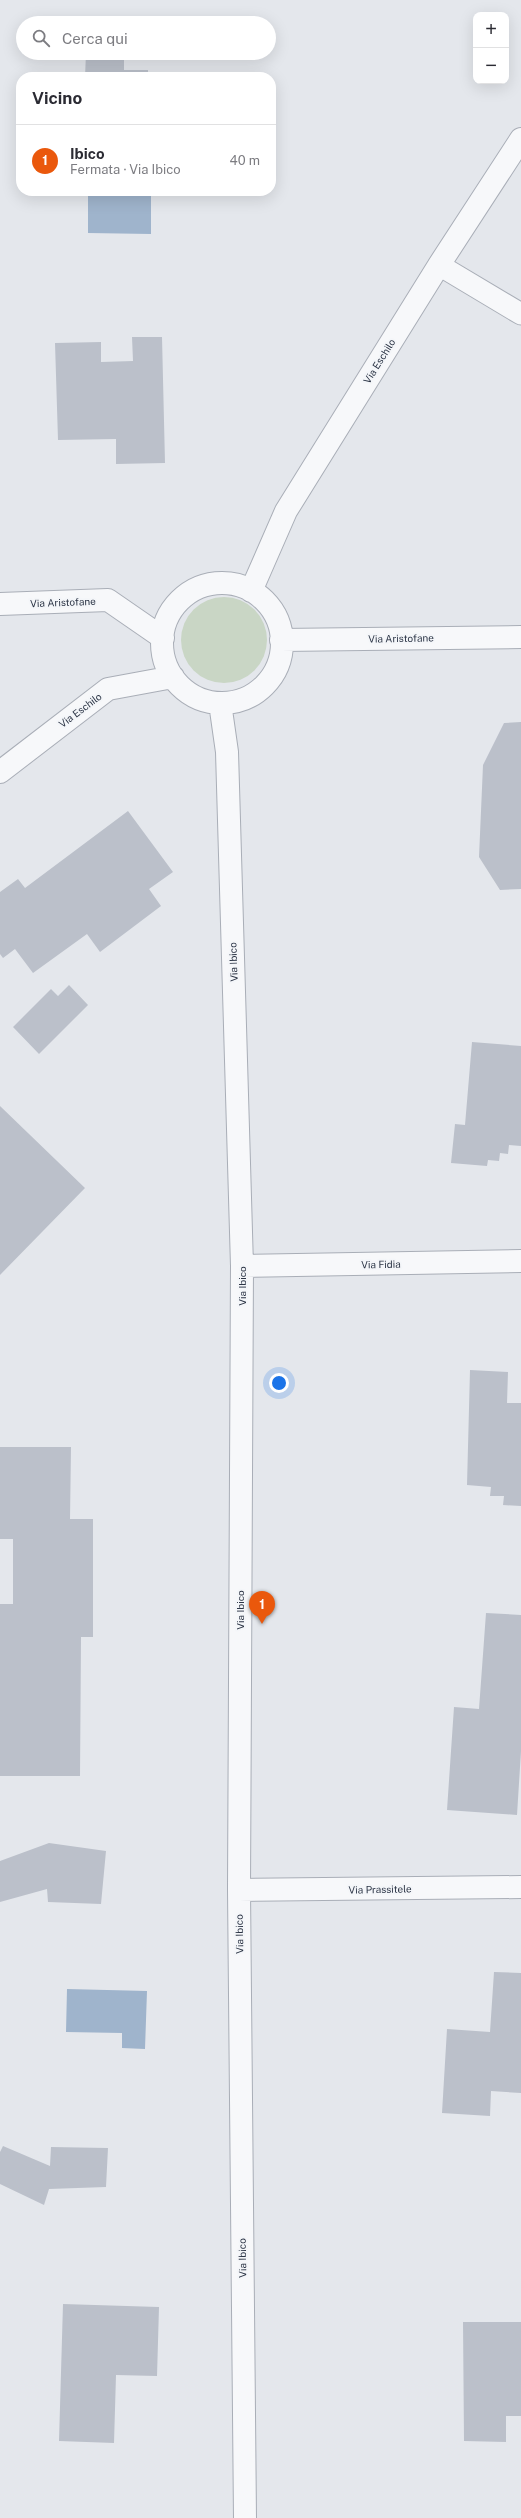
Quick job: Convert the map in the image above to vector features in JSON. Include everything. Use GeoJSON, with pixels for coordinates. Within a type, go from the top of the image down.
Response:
{"type":"FeatureCollection","features":[{"type":"Feature","properties":{"kind":"street","name":"Via Eschilo"},"geometry":{"type":"LineString","coordinates":[[251,591],[286,511],[439,265],[521,139]]}},
{"type":"Feature","properties":{"kind":"street"},"geometry":{"type":"LineString","coordinates":[[224,583],[244,587],[251,591],[261,597],[274,612],[281,631],[282,652],[276,670],[264,686],[249,697],[230,703],[220,703],[193,696],[173,677],[167,668],[162,648],[163,628],[172,610],[186,595],[203,586],[224,583]]}},
{"type":"Feature","properties":{"kind":"street","name":"Via Aristofane"},"geometry":{"type":"LineString","coordinates":[[0,604],[108,600],[163,638]]}},
{"type":"Feature","properties":{"kind":"street","name":"Via Aristofane"},"geometry":{"type":"LineString","coordinates":[[281,640],[521,637]]}},
{"type":"Feature","properties":{"kind":"street","name":"Via Eschilo"},"geometry":{"type":"LineString","coordinates":[[0,772],[108,689],[173,677]]}},
{"type":"Feature","properties":{"kind":"street","name":"Via Ibico"},"geometry":{"type":"LineString","coordinates":[[220,703],[227,752],[242,1266],[239,1890],[245,2518]]}},
{"type":"Feature","properties":{"kind":"street","name":"Via Fidia"},"geometry":{"type":"LineString","coordinates":[[242,1266],[521,1261]]}},
{"type":"Feature","properties":{"kind":"street","name":"Via Prassitele"},"geometry":{"type":"LineString","coordinates":[[239,1890],[521,1887]]}},
{"type":"Feature","properties":{"kind":"lane"},"geometry":{"type":"LineString","coordinates":[[439,265],[521,314]]}},
{"type":"Feature","properties":{"kind":"green space"},"geometry":{"type":"Polygon","coordinates":[[[224,597],[241,600],[255,609],[264,623],[267,640],[264,657],[255,671],[241,680],[224,683],[207,680],[193,671],[184,657],[181,640],[184,623],[193,609],[207,600],[224,597]]]}},
{"type":"Feature","properties":{"kind":"water"},"geometry":{"type":"Polygon","coordinates":[[[88,196],[151,196],[151,234],[88,233],[88,196]]]}},
{"type":"Feature","properties":{"kind":"water"},"geometry":{"type":"Polygon","coordinates":[[[67,1989],[147,1991],[145,2049],[122,2048],[122,2033],[66,2032],[67,1989]]]}},
{"type":"Feature","properties":{"kind":"building"},"geometry":{"type":"Polygon","coordinates":[[[86,60],[124,60],[124,70],[148,70],[148,72],[85,72],[86,60]]]}},
{"type":"Feature","properties":{"kind":"building"},"geometry":{"type":"Polygon","coordinates":[[[132,337],[162,337],[165,463],[116,464],[116,439],[58,440],[55,343],[101,342],[101,362],[133,361],[132,337]]]}},
{"type":"Feature","properties":{"kind":"building"},"geometry":{"type":"Polygon","coordinates":[[[521,722],[521,889],[500,890],[479,857],[483,765],[504,723],[521,722]]]}},
{"type":"Feature","properties":{"kind":"building"},"geometry":{"type":"Polygon","coordinates":[[[128,811],[173,872],[149,889],[161,906],[100,952],[87,934],[33,973],[15,949],[3,958],[0,954],[0,892],[18,879],[25,888],[128,811]]]}},
{"type":"Feature","properties":{"kind":"building"},"geometry":{"type":"Polygon","coordinates":[[[69,985],[88,1005],[39,1054],[13,1027],[51,989],[58,996],[69,985]]]}},
{"type":"Feature","properties":{"kind":"building"},"geometry":{"type":"Polygon","coordinates":[[[472,1042],[521,1046],[521,1146],[509,1145],[508,1154],[500,1153],[499,1161],[488,1160],[487,1166],[451,1163],[455,1124],[465,1125],[472,1042]]]}},
{"type":"Feature","properties":{"kind":"building"},"geometry":{"type":"Polygon","coordinates":[[[0,1106],[85,1188],[0,1275],[0,1106]]]}},
{"type":"Feature","properties":{"kind":"building"},"geometry":{"type":"Polygon","coordinates":[[[470,1370],[508,1372],[507,1403],[521,1403],[521,1506],[503,1505],[504,1496],[490,1496],[491,1487],[467,1485],[470,1370]]]}},
{"type":"Feature","properties":{"kind":"building"},"geometry":{"type":"Polygon","coordinates":[[[0,1447],[71,1447],[70,1519],[93,1519],[93,1637],[81,1637],[80,1776],[0,1776],[0,1604],[13,1604],[13,1539],[0,1539],[0,1447]]]}},
{"type":"Feature","properties":{"kind":"building"},"geometry":{"type":"Polygon","coordinates":[[[486,1613],[521,1615],[521,1751],[517,1815],[447,1810],[454,1707],[479,1709],[486,1613]]]}},
{"type":"Feature","properties":{"kind":"building"},"geometry":{"type":"Polygon","coordinates":[[[49,1843],[106,1851],[101,1904],[48,1902],[47,1889],[0,1902],[0,1861],[49,1843]]]}},
{"type":"Feature","properties":{"kind":"building"},"geometry":{"type":"Polygon","coordinates":[[[494,1972],[521,1973],[521,2093],[491,2091],[490,2116],[442,2113],[447,2029],[490,2032],[494,1972]]]}},
{"type":"Feature","properties":{"kind":"building"},"geometry":{"type":"Polygon","coordinates":[[[3,2146],[50,2166],[51,2147],[108,2148],[106,2187],[49,2189],[44,2205],[0,2184],[0,2152],[3,2146]]]}},
{"type":"Feature","properties":{"kind":"building"},"geometry":{"type":"Polygon","coordinates":[[[63,2304],[159,2307],[157,2376],[116,2375],[114,2443],[59,2441],[63,2304]]]}},
{"type":"Feature","properties":{"kind":"building"},"geometry":{"type":"Polygon","coordinates":[[[463,2322],[521,2322],[521,2416],[506,2416],[506,2442],[464,2441],[463,2322]]]}},
{"type":"Feature","properties":{"kind":"place","name":"Ibico"},"geometry":{"type":"Point","coordinates":[262,1624]}}]}
